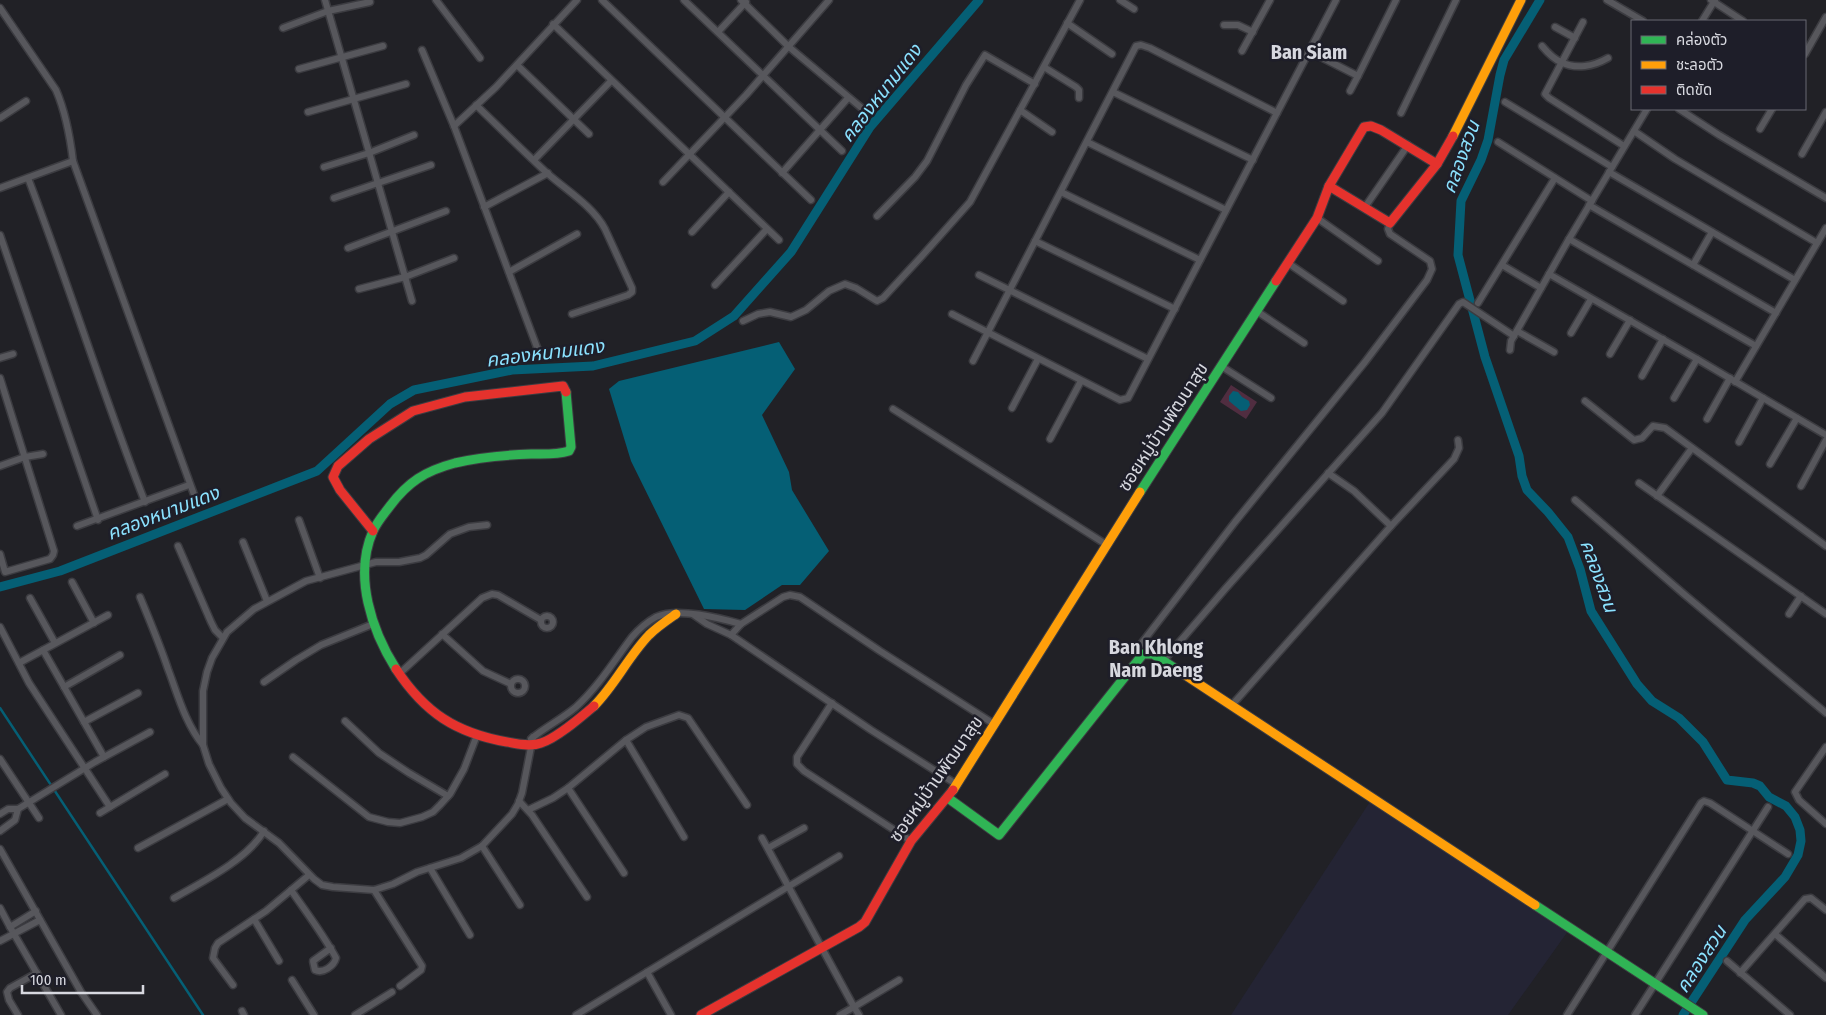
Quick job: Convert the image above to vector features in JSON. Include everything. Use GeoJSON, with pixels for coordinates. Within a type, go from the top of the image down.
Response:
{"type":"FeatureCollection","features":[{"type":"Feature","properties":{"kind":"street"},"geometry":{"type":"LineString","coordinates":[[325,0],[412,301]]}},
{"type":"Feature","properties":{"kind":"street"},"geometry":{"type":"LineString","coordinates":[[436,0],[480,58]]}},
{"type":"Feature","properties":{"kind":"street"},"geometry":{"type":"LineString","coordinates":[[454,126],[496,87],[577,0]]}},
{"type":"Feature","properties":{"kind":"street"},"geometry":{"type":"LineString","coordinates":[[602,0],[811,200]]}},
{"type":"Feature","properties":{"kind":"street"},"geometry":{"type":"LineString","coordinates":[[684,0],[842,151]]}},
{"type":"Feature","properties":{"kind":"street"},"geometry":{"type":"LineString","coordinates":[[663,182],[764,76],[829,0]]}},
{"type":"Feature","properties":{"kind":"street"},"geometry":{"type":"LineString","coordinates":[[743,321],[758,314],[770,312],[791,317],[806,310],[829,291],[845,284],[880,301],[964,211],[1080,0]]}},
{"type":"Feature","properties":{"kind":"street"},"geometry":{"type":"LineString","coordinates":[[1120,0],[1134,9]]}},
{"type":"Feature","properties":{"kind":"street"},"geometry":{"type":"LineString","coordinates":[[1242,51],[1270,0]]}},
{"type":"Feature","properties":{"kind":"street"},"geometry":{"type":"LineString","coordinates":[[952,314],[1081,381],[1120,400],[1125,400],[1130,395],[1336,0]]}},
{"type":"Feature","properties":{"kind":"street"},"geometry":{"type":"LineString","coordinates":[[1350,91],[1396,0]]}},
{"type":"Feature","properties":{"kind":"street"},"geometry":{"type":"LineString","coordinates":[[1401,112],[1456,0]]}},
{"type":"Feature","properties":{"kind":"street"},"geometry":{"type":"LineString","coordinates":[[1141,644],[1235,522],[1365,362],[1427,280],[1432,269],[1430,261],[1390,234],[1388,229],[1390,223],[1438,164],[1453,138],[1521,0]]}},
{"type":"Feature","properties":{"kind":"street"},"geometry":{"type":"LineString","coordinates":[[1607,0],[1641,20]]}},
{"type":"Feature","properties":{"kind":"street"},"geometry":{"type":"LineString","coordinates":[[1703,20],[1713,0],[1742,20]]}},
{"type":"Feature","properties":{"kind":"street"},"geometry":{"type":"LineString","coordinates":[[718,32],[744,1],[790,47],[864,110]]}},
{"type":"Feature","properties":{"kind":"street"},"geometry":{"type":"LineString","coordinates":[[283,28],[328,11],[370,2]]}},
{"type":"Feature","properties":{"kind":"street"},"geometry":{"type":"LineString","coordinates":[[0,8],[56,90],[62,103],[68,124],[73,161],[196,500]]}},
{"type":"Feature","properties":{"kind":"street"},"geometry":{"type":"LineString","coordinates":[[1806,52],[1826,18]]}},
{"type":"Feature","properties":{"kind":"street"},"geometry":{"type":"LineString","coordinates":[[1583,22],[1545,92],[1546,95],[1624,146]]}},
{"type":"Feature","properties":{"kind":"street"},"geometry":{"type":"LineString","coordinates":[[1067,23],[1112,54]]}},
{"type":"Feature","properties":{"kind":"street"},"geometry":{"type":"LineString","coordinates":[[553,24],[779,240]]}},
{"type":"Feature","properties":{"kind":"street"},"geometry":{"type":"LineString","coordinates":[[1224,25],[1238,25],[1253,32]]}},
{"type":"Feature","properties":{"kind":"street"},"geometry":{"type":"LineString","coordinates":[[1555,27],[1574,38]]}},
{"type":"Feature","properties":{"kind":"street"},"geometry":{"type":"LineString","coordinates":[[974,361],[1135,48],[1141,45],[1150,48],[1277,112]]}},
{"type":"Feature","properties":{"kind":"street"},"geometry":{"type":"LineString","coordinates":[[299,69],[383,46]]}},
{"type":"Feature","properties":{"kind":"street"},"geometry":{"type":"LineString","coordinates":[[1542,46],[1561,63],[1588,66],[1596,65],[1608,58]]}},
{"type":"Feature","properties":{"kind":"street"},"geometry":{"type":"LineString","coordinates":[[422,50],[454,126],[538,350]]}},
{"type":"Feature","properties":{"kind":"street"},"geometry":{"type":"LineString","coordinates":[[1309,51],[1358,76]]}},
{"type":"Feature","properties":{"kind":"street"},"geometry":{"type":"LineString","coordinates":[[877,216],[915,177],[927,161],[966,85],[985,55],[1035,84]]}},
{"type":"Feature","properties":{"kind":"street"},"geometry":{"type":"LineString","coordinates":[[517,65],[589,134]]}},
{"type":"Feature","properties":{"kind":"street"},"geometry":{"type":"LineString","coordinates":[[1044,67],[1076,87],[1079,90],[1079,98]]}},
{"type":"Feature","properties":{"kind":"street"},"geometry":{"type":"LineString","coordinates":[[534,160],[611,81]]}},
{"type":"Feature","properties":{"kind":"street"},"geometry":{"type":"LineString","coordinates":[[308,112],[406,84]]}},
{"type":"Feature","properties":{"kind":"street"},"geometry":{"type":"LineString","coordinates":[[1114,92],[1252,160]]}},
{"type":"Feature","properties":{"kind":"street"},"geometry":{"type":"LineString","coordinates":[[782,173],[821,131],[848,98]]}},
{"type":"Feature","properties":{"kind":"street"},"geometry":{"type":"LineString","coordinates":[[0,118],[26,101]]}},
{"type":"Feature","properties":{"kind":"street"},"geometry":{"type":"LineString","coordinates":[[1505,102],[1712,232],[1796,280]]}},
{"type":"Feature","properties":{"kind":"street"},"geometry":{"type":"LineString","coordinates":[[476,105],[600,220],[632,290],[631,294],[572,314]]}},
{"type":"Feature","properties":{"kind":"street"},"geometry":{"type":"LineString","coordinates":[[1020,110],[1052,132]]}},
{"type":"Feature","properties":{"kind":"street"},"geometry":{"type":"LineString","coordinates":[[1510,350],[1510,344],[1541,288],[1646,110]]}},
{"type":"Feature","properties":{"kind":"street"},"geometry":{"type":"LineString","coordinates":[[1681,110],[1826,198]]}},
{"type":"Feature","properties":{"kind":"street"},"geometry":{"type":"LineString","coordinates":[[1760,129],[1771,110]]}},
{"type":"Feature","properties":{"kind":"street"},"geometry":{"type":"LineString","coordinates":[[1802,154],[1826,112]]}},
{"type":"Feature","properties":{"kind":"street","name":"ซอยหมู่บ้านพัฒนาสุข"},"geometry":{"type":"LineString","coordinates":[[701,1015],[865,922],[911,841],[948,798],[1107,545],[1317,218],[1329,186],[1364,127],[1371,126],[1377,128],[1438,164]]}},
{"type":"Feature","properties":{"kind":"street"},"geometry":{"type":"LineString","coordinates":[[1634,131],[1683,164],[1818,243]]}},
{"type":"Feature","properties":{"kind":"street"},"geometry":{"type":"LineString","coordinates":[[324,167],[369,153],[414,135]]}},
{"type":"Feature","properties":{"kind":"street"},"geometry":{"type":"LineString","coordinates":[[1088,142],[1226,210]]}},
{"type":"Feature","properties":{"kind":"street"},"geometry":{"type":"LineString","coordinates":[[1498,142],[1591,203],[1776,313]]}},
{"type":"Feature","properties":{"kind":"street"},"geometry":{"type":"LineString","coordinates":[[1365,207],[1408,145]]}},
{"type":"Feature","properties":{"kind":"street"},"geometry":{"type":"LineString","coordinates":[[0,188],[73,161]]}},
{"type":"Feature","properties":{"kind":"street"},"geometry":{"type":"LineString","coordinates":[[334,198],[431,165]]}},
{"type":"Feature","properties":{"kind":"street"},"geometry":{"type":"LineString","coordinates":[[484,207],[548,173]]}},
{"type":"Feature","properties":{"kind":"street"},"geometry":{"type":"LineString","coordinates":[[28,178],[117,430],[145,502]]}},
{"type":"Feature","properties":{"kind":"street"},"geometry":{"type":"LineString","coordinates":[[1478,303],[1555,178]]}},
{"type":"Feature","properties":{"kind":"street"},"geometry":{"type":"LineString","coordinates":[[1329,186],[1390,223]]}},
{"type":"Feature","properties":{"kind":"street"},"geometry":{"type":"LineString","coordinates":[[692,232],[729,192]]}},
{"type":"Feature","properties":{"kind":"street"},"geometry":{"type":"LineString","coordinates":[[1061,192],[1200,260]]}},
{"type":"Feature","properties":{"kind":"street"},"geometry":{"type":"LineString","coordinates":[[348,248],[446,210]]}},
{"type":"Feature","properties":{"kind":"street"},"geometry":{"type":"LineString","coordinates":[[1317,218],[1378,261]]}},
{"type":"Feature","properties":{"kind":"street"},"geometry":{"type":"LineString","coordinates":[[1707,419],[1756,346],[1826,228]]}},
{"type":"Feature","properties":{"kind":"street"},"geometry":{"type":"LineString","coordinates":[[714,285],[767,229]]}},
{"type":"Feature","properties":{"kind":"street"},"geometry":{"type":"LineString","coordinates":[[1693,265],[1712,232]]}},
{"type":"Feature","properties":{"kind":"street"},"geometry":{"type":"LineString","coordinates":[[0,234],[98,520]]}},
{"type":"Feature","properties":{"kind":"street"},"geometry":{"type":"LineString","coordinates":[[509,272],[577,234]]}},
{"type":"Feature","properties":{"kind":"street"},"geometry":{"type":"LineString","coordinates":[[1569,239],[1756,346]]}},
{"type":"Feature","properties":{"kind":"street"},"geometry":{"type":"LineString","coordinates":[[1035,241],[1175,309]]}},
{"type":"Feature","properties":{"kind":"street"},"geometry":{"type":"LineString","coordinates":[[359,289],[405,277],[454,258]]}},
{"type":"Feature","properties":{"kind":"street"},"geometry":{"type":"LineString","coordinates":[[1288,264],[1343,301]]}},
{"type":"Feature","properties":{"kind":"street"},"geometry":{"type":"LineString","coordinates":[[1502,265],[1541,288]]}},
{"type":"Feature","properties":{"kind":"street"},"geometry":{"type":"LineString","coordinates":[[1549,274],[1826,435]]}},
{"type":"Feature","properties":{"kind":"street"},"geometry":{"type":"LineString","coordinates":[[979,275],[1148,359]]}},
{"type":"Feature","properties":{"kind":"street"},"geometry":{"type":"LineString","coordinates":[[1572,334],[1591,299]]}},
{"type":"Feature","properties":{"kind":"street"},"geometry":{"type":"LineString","coordinates":[[1164,660],[1382,413],[1458,305],[1463,302],[1485,317],[1554,352]]}},
{"type":"Feature","properties":{"kind":"street"},"geometry":{"type":"LineString","coordinates":[[1257,311],[1304,343]]}},
{"type":"Feature","properties":{"kind":"street"},"geometry":{"type":"LineString","coordinates":[[1610,354],[1630,320]]}},
{"type":"Feature","properties":{"kind":"street"},"geometry":{"type":"LineString","coordinates":[[1642,376],[1663,339]]}},
{"type":"Feature","properties":{"kind":"street"},"geometry":{"type":"LineString","coordinates":[[0,358],[13,354]]}},
{"type":"Feature","properties":{"kind":"street"},"geometry":{"type":"LineString","coordinates":[[1012,408],[1038,359]]}},
{"type":"Feature","properties":{"kind":"street"},"geometry":{"type":"LineString","coordinates":[[1674,398],[1697,359]]}},
{"type":"Feature","properties":{"kind":"street"},"geometry":{"type":"LineString","coordinates":[[1221,366],[1270,398]]}},
{"type":"Feature","properties":{"kind":"street"},"geometry":{"type":"LineString","coordinates":[[0,378],[54,551],[50,558],[5,572],[0,554]]}},
{"type":"Feature","properties":{"kind":"street"},"geometry":{"type":"LineString","coordinates":[[1050,439],[1081,381]]}},
{"type":"Feature","properties":{"kind":"street"},"geometry":{"type":"LineString","coordinates":[[373,531],[340,490],[333,477],[338,466],[369,439],[412,411],[431,405],[465,396],[540,387],[565,387],[571,448],[568,451],[472,460],[441,467],[413,480],[394,500],[373,531],[365,565],[367,596],[373,624],[388,658],[399,674],[417,698],[454,726],[505,742],[542,743],[581,718],[594,706],[653,630],[676,614],[706,615],[741,624]]}},
{"type":"Feature","properties":{"kind":"street"},"geometry":{"type":"LineString","coordinates":[[1739,442],[1764,398]]}},
{"type":"Feature","properties":{"kind":"street"},"geometry":{"type":"LineString","coordinates":[[1585,401],[1632,438],[1640,439],[1653,426],[1664,428],[1826,546]]}},
{"type":"Feature","properties":{"kind":"street"},"geometry":{"type":"LineString","coordinates":[[893,409],[1107,545]]}},
{"type":"Feature","properties":{"kind":"street"},"geometry":{"type":"LineString","coordinates":[[1770,464],[1797,418]]}},
{"type":"Feature","properties":{"kind":"street"},"geometry":{"type":"LineString","coordinates":[[1232,705],[1391,526],[1454,459],[1459,448],[1458,440]]}},
{"type":"Feature","properties":{"kind":"street"},"geometry":{"type":"LineString","coordinates":[[1801,486],[1826,440]]}},
{"type":"Feature","properties":{"kind":"street"},"geometry":{"type":"LineString","coordinates":[[1657,496],[1692,448]]}},
{"type":"Feature","properties":{"kind":"street"},"geometry":{"type":"LineString","coordinates":[[0,466],[25,457],[43,454]]}},
{"type":"Feature","properties":{"kind":"street"},"geometry":{"type":"LineString","coordinates":[[1328,473],[1354,491],[1391,526]]}},
{"type":"Feature","properties":{"kind":"street"},"geometry":{"type":"LineString","coordinates":[[1639,483],[1826,614]]}},
{"type":"Feature","properties":{"kind":"street"},"geometry":{"type":"LineString","coordinates":[[78,526],[189,485]]}},
{"type":"Feature","properties":{"kind":"street"},"geometry":{"type":"LineString","coordinates":[[1575,500],[1707,614],[1826,713]]}},
{"type":"Feature","properties":{"kind":"street"},"geometry":{"type":"LineString","coordinates":[[299,520],[320,578]]}},
{"type":"Feature","properties":{"kind":"street"},"geometry":{"type":"LineString","coordinates":[[203,745],[204,691],[207,672],[223,638],[243,618],[290,588],[376,562],[399,562],[420,558],[450,534],[487,525]]}},
{"type":"Feature","properties":{"kind":"street"},"geometry":{"type":"LineString","coordinates":[[242,542],[267,601]]}},
{"type":"Feature","properties":{"kind":"street"},"geometry":{"type":"LineString","coordinates":[[178,546],[211,622],[215,630],[223,638]]}},
{"type":"Feature","properties":{"kind":"street"},"geometry":{"type":"LineString","coordinates":[[72,582],[94,623]]}},
{"type":"Feature","properties":{"kind":"street"},"geometry":{"type":"LineString","coordinates":[[399,674],[482,598],[492,594],[498,595],[541,620]]}},
{"type":"Feature","properties":{"kind":"street"},"geometry":{"type":"LineString","coordinates":[[731,635],[741,624],[783,597],[790,595],[800,597],[994,724]]}},
{"type":"Feature","properties":{"kind":"street"},"geometry":{"type":"LineString","coordinates":[[1789,614],[1801,596]]}},
{"type":"Feature","properties":{"kind":"street"},"geometry":{"type":"LineString","coordinates":[[140,597],[185,716],[203,745],[209,764],[228,799],[245,818],[286,850],[309,875],[322,885],[374,890],[394,884],[408,875],[461,858],[482,846],[512,814],[519,801],[529,742]]}},
{"type":"Feature","properties":{"kind":"street"},"geometry":{"type":"LineString","coordinates":[[30,598],[56,643]]}},
{"type":"Feature","properties":{"kind":"street"},"geometry":{"type":"LineString","coordinates":[[19,663],[108,615]]}},
{"type":"Feature","properties":{"kind":"street"},"geometry":{"type":"LineString","coordinates":[[694,615],[707,624],[731,635],[956,784]]}},
{"type":"Feature","properties":{"kind":"street"},"geometry":{"type":"LineString","coordinates":[[264,682],[321,645],[373,624]]}},
{"type":"Feature","properties":{"kind":"street"},"geometry":{"type":"LineString","coordinates":[[0,627],[30,683],[110,807]]}},
{"type":"Feature","properties":{"kind":"street"},"geometry":{"type":"LineString","coordinates":[[442,634],[483,671],[511,684]]}},
{"type":"Feature","properties":{"kind":"street"},"geometry":{"type":"LineString","coordinates":[[43,650],[104,757]]}},
{"type":"Feature","properties":{"kind":"street"},"geometry":{"type":"LineString","coordinates":[[948,798],[999,834],[1143,654],[1153,654],[1699,1012]]}},
{"type":"Feature","properties":{"kind":"street"},"geometry":{"type":"LineString","coordinates":[[64,687],[120,655]]}},
{"type":"Feature","properties":{"kind":"street"},"geometry":{"type":"LineString","coordinates":[[84,722],[138,693]]}},
{"type":"Feature","properties":{"kind":"street"},"geometry":{"type":"LineString","coordinates":[[832,703],[797,757],[797,764],[804,771],[911,841]]}},
{"type":"Feature","properties":{"kind":"street"},"geometry":{"type":"LineString","coordinates":[[528,810],[553,798],[568,788],[626,740],[657,722],[679,715],[684,715],[688,718],[747,806]]}},
{"type":"Feature","properties":{"kind":"street"},"geometry":{"type":"LineString","coordinates":[[345,721],[379,753],[448,796]]}},
{"type":"Feature","properties":{"kind":"street"},"geometry":{"type":"LineString","coordinates":[[0,814],[8,809],[18,809],[84,768],[150,732]]}},
{"type":"Feature","properties":{"kind":"street"},"geometry":{"type":"LineString","coordinates":[[293,756],[359,810],[376,820],[409,822],[433,812],[448,796],[464,769],[477,734]]}},
{"type":"Feature","properties":{"kind":"street"},"geometry":{"type":"LineString","coordinates":[[626,740],[684,838]]}},
{"type":"Feature","properties":{"kind":"street"},"geometry":{"type":"LineString","coordinates":[[1826,747],[1795,792],[1800,800],[1826,824]]}},
{"type":"Feature","properties":{"kind":"street"},"geometry":{"type":"LineString","coordinates":[[0,759],[39,818]]}},
{"type":"Feature","properties":{"kind":"street"},"geometry":{"type":"LineString","coordinates":[[100,813],[165,774]]}},
{"type":"Feature","properties":{"kind":"street"},"geometry":{"type":"LineString","coordinates":[[568,788],[624,873]]}},
{"type":"Feature","properties":{"kind":"street"},"geometry":{"type":"LineString","coordinates":[[138,848],[228,799]]}},
{"type":"Feature","properties":{"kind":"street"},"geometry":{"type":"LineString","coordinates":[[519,801],[528,810],[587,896]]}},
{"type":"Feature","properties":{"kind":"street"},"geometry":{"type":"LineString","coordinates":[[1567,1015],[1701,803],[1704,801],[1710,803],[1788,854]]}},
{"type":"Feature","properties":{"kind":"street"},"geometry":{"type":"LineString","coordinates":[[1635,1015],[1768,807]]}},
{"type":"Feature","properties":{"kind":"street"},"geometry":{"type":"LineString","coordinates":[[0,831],[15,820],[18,809]]}},
{"type":"Feature","properties":{"kind":"street"},"geometry":{"type":"LineString","coordinates":[[768,848],[804,828]]}},
{"type":"Feature","properties":{"kind":"street"},"geometry":{"type":"LineString","coordinates":[[174,898],[206,880],[249,851],[264,831]]}},
{"type":"Feature","properties":{"kind":"street"},"geometry":{"type":"LineString","coordinates":[[762,838],[860,1015]]}},
{"type":"Feature","properties":{"kind":"street"},"geometry":{"type":"LineString","coordinates":[[482,846],[520,905]]}},
{"type":"Feature","properties":{"kind":"street"},"geometry":{"type":"LineString","coordinates":[[0,849],[81,992],[97,1015]]}},
{"type":"Feature","properties":{"kind":"street"},"geometry":{"type":"LineString","coordinates":[[576,1015],[839,856]]}},
{"type":"Feature","properties":{"kind":"street"},"geometry":{"type":"LineString","coordinates":[[430,868],[470,935]]}},
{"type":"Feature","properties":{"kind":"street"},"geometry":{"type":"LineString","coordinates":[[233,985],[213,958],[214,948],[218,943],[254,919],[309,875]]}},
{"type":"Feature","properties":{"kind":"street"},"geometry":{"type":"LineString","coordinates":[[291,890],[331,948]]}},
{"type":"Feature","properties":{"kind":"street"},"geometry":{"type":"LineString","coordinates":[[374,890],[422,966],[421,970],[400,986]]}},
{"type":"Feature","properties":{"kind":"street"},"geometry":{"type":"LineString","coordinates":[[1740,973],[1805,899],[1811,898],[1826,910]]}},
{"type":"Feature","properties":{"kind":"street"},"geometry":{"type":"LineString","coordinates":[[0,908],[61,1015]]}},
{"type":"Feature","properties":{"kind":"street"},"geometry":{"type":"LineString","coordinates":[[10,927],[36,911]]}},
{"type":"Feature","properties":{"kind":"street"},"geometry":{"type":"LineString","coordinates":[[254,919],[279,961]]}},
{"type":"Feature","properties":{"kind":"street"},"geometry":{"type":"LineString","coordinates":[[0,941],[15,935],[40,920]]}},
{"type":"Feature","properties":{"kind":"street"},"geometry":{"type":"LineString","coordinates":[[1775,934],[1826,978]]}},
{"type":"Feature","properties":{"kind":"street"},"geometry":{"type":"LineString","coordinates":[[1727,961],[1790,1015]]}},
{"type":"Feature","properties":{"kind":"street"},"geometry":{"type":"LineString","coordinates":[[647,972],[671,1015]]}},
{"type":"Feature","properties":{"kind":"street"},"geometry":{"type":"LineString","coordinates":[[18,1015],[9,1000],[8,992],[10,988],[37,973]]}},
{"type":"Feature","properties":{"kind":"street"},"geometry":{"type":"LineString","coordinates":[[292,980],[314,1015]]}},
{"type":"Feature","properties":{"kind":"street"},"geometry":{"type":"LineString","coordinates":[[840,1015],[899,980]]}},
{"type":"Feature","properties":{"kind":"street"},"geometry":{"type":"LineString","coordinates":[[355,1015],[392,992]]}},
{"type":"Feature","properties":{"kind":"shaded area"},"geometry":{"type":"Polygon","coordinates":[[[1231,385],[1257,402],[1246,419],[1220,402],[1231,385]]]}},
{"type":"Feature","properties":{"kind":"shaded area"},"geometry":{"type":"Polygon","coordinates":[[[1373,797],[1571,927],[1508,1015],[1231,1015],[1373,797]]]}},
{"type":"Feature","properties":{"kind":"water"},"geometry":{"type":"Polygon","coordinates":[[[779,342],[795,369],[762,415],[789,472],[792,490],[829,551],[800,585],[782,585],[745,610],[704,609],[631,461],[609,389],[619,381],[779,342]]]}},
{"type":"Feature","properties":{"kind":"water"},"geometry":{"type":"Polygon","coordinates":[[[1233,391],[1238,392],[1249,401],[1250,405],[1247,410],[1241,411],[1229,401],[1229,396],[1233,391]]]}},
{"type":"Feature","properties":{"kind":"waterway","name":"คลองหนามแดง"},"geometry":{"type":"LineString","coordinates":[[0,587],[60,571],[317,471],[390,404],[414,390],[512,370],[593,366],[695,341],[734,316],[791,252],[870,127],[979,0]]}},
{"type":"Feature","properties":{"kind":"waterway","name":"คลองสวน"},"geometry":{"type":"LineString","coordinates":[[1540,0],[1504,60],[1488,140],[1481,160],[1461,201],[1458,255],[1485,357],[1519,456],[1522,476],[1527,490],[1568,537],[1580,569],[1591,611],[1637,684],[1652,701],[1679,718],[1703,742],[1727,780],[1753,783],[1760,786],[1769,797],[1786,806],[1795,817],[1800,830],[1801,841],[1798,855],[1785,877],[1745,920],[1683,1015]]}},
{"type":"Feature","properties":{"kind":"waterway"},"geometry":{"type":"LineString","coordinates":[[0,708],[203,1015]]}},
{"type":"Feature","properties":{"kind":"traffic: fast"},"geometry":{"type":"LineString","coordinates":[[1140,492],[1276,281]]}},
{"type":"Feature","properties":{"kind":"traffic: fast"},"geometry":{"type":"LineString","coordinates":[[396,669],[379,638],[368,603],[365,584],[367,548],[376,524],[404,490],[418,478],[435,470],[455,463],[483,458],[522,454],[555,454],[569,451],[571,447],[566,392]]}},
{"type":"Feature","properties":{"kind":"traffic: fast"},"geometry":{"type":"LineString","coordinates":[[948,798],[999,835],[1143,654],[1153,654],[1176,669]]}},
{"type":"Feature","properties":{"kind":"traffic: fast"},"geometry":{"type":"LineString","coordinates":[[1535,905],[1703,1015]]}},
{"type":"Feature","properties":{"kind":"traffic: slow"},"geometry":{"type":"LineString","coordinates":[[1453,136],[1521,0]]}},
{"type":"Feature","properties":{"kind":"traffic: slow"},"geometry":{"type":"LineString","coordinates":[[953,790],[1140,492]]}},
{"type":"Feature","properties":{"kind":"traffic: slow"},"geometry":{"type":"LineString","coordinates":[[594,706],[649,635],[676,614]]}},
{"type":"Feature","properties":{"kind":"traffic: slow"},"geometry":{"type":"LineString","coordinates":[[1176,669],[1535,905]]}},
{"type":"Feature","properties":{"kind":"traffic: jam"},"geometry":{"type":"LineString","coordinates":[[1276,281],[1317,218],[1329,186],[1364,127],[1371,126],[1381,130],[1437,164]]}},
{"type":"Feature","properties":{"kind":"traffic: jam"},"geometry":{"type":"LineString","coordinates":[[1329,186],[1390,223],[1437,164],[1453,136]]}},
{"type":"Feature","properties":{"kind":"traffic: jam"},"geometry":{"type":"LineString","coordinates":[[373,531],[340,490],[333,477],[338,466],[369,439],[413,411],[465,397],[563,386],[566,392]]}},
{"type":"Feature","properties":{"kind":"traffic: jam"},"geometry":{"type":"LineString","coordinates":[[396,669],[418,698],[443,719],[472,733],[511,743],[524,745],[541,743],[569,727],[594,706]]}},
{"type":"Feature","properties":{"kind":"traffic: jam"},"geometry":{"type":"LineString","coordinates":[[701,1015],[865,922],[911,841],[953,790]]}},
{"type":"Feature","properties":{"kind":"district","name":"Ban Siam"},"geometry":{"type":"Point","coordinates":[1309,52]}},
{"type":"Feature","properties":{"kind":"district","name":"Ban Khlong Nam Daeng"},"geometry":{"type":"Point","coordinates":[1156,658]}}]}
